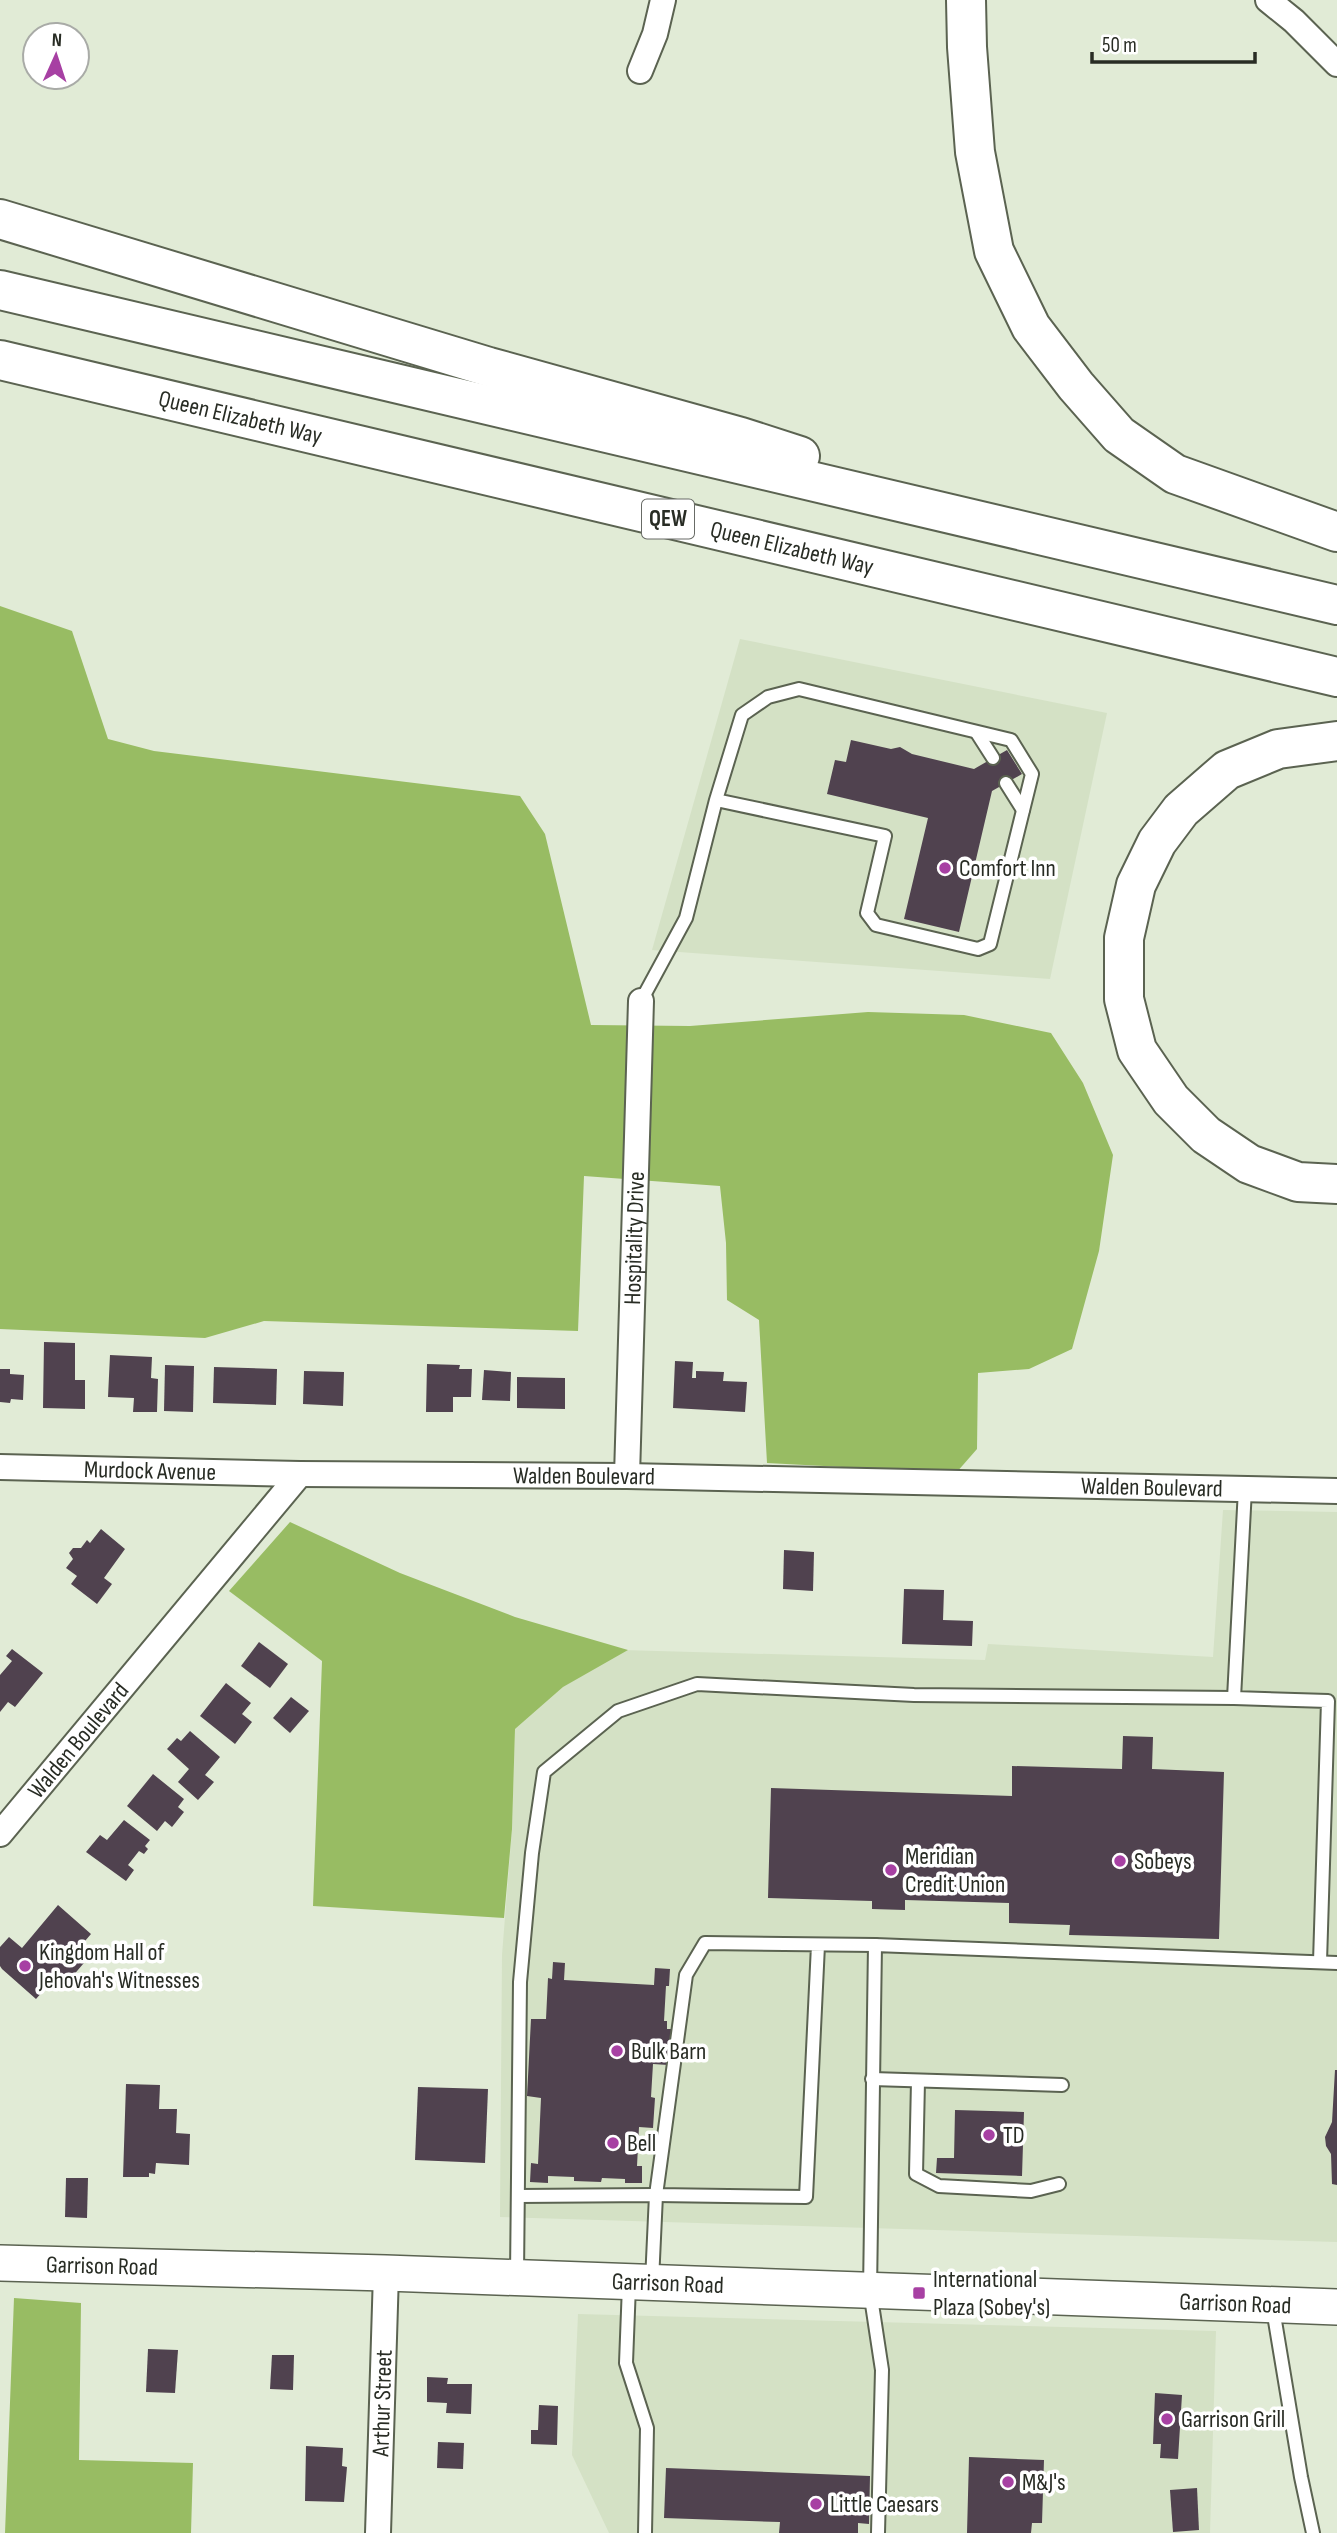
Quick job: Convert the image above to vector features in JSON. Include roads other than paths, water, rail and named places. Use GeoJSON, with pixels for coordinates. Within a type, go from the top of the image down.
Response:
{"type":"FeatureCollection","features":[{"type":"Feature","properties":{"kind":"highway"},"geometry":{"type":"LineString","coordinates":[[966,0],[975,152],[991,239],[994,251],[1031,327],[1076,386],[1119,435],[1175,474],[1337,532]]}},
{"type":"Feature","properties":{"kind":"highway"},"geometry":{"type":"LineString","coordinates":[[0,219],[489,367],[741,436],[1062,541]]}},
{"type":"Feature","properties":{"kind":"highway"},"geometry":{"type":"LineString","coordinates":[[0,290],[1337,606]]}},
{"type":"Feature","properties":{"kind":"highway","name":"Queen Elizabeth Way"},"geometry":{"type":"LineString","coordinates":[[0,360],[1337,677]]}},
{"type":"Feature","properties":{"kind":"highway"},"geometry":{"type":"LineString","coordinates":[[1337,741],[1278,749],[1227,771],[1181,810],[1157,842],[1136,885],[1124,938],[1124,999],[1137,1050],[1171,1100],[1206,1135],[1249,1164],[1298,1182],[1337,1184]]}},
{"type":"Feature","properties":{"kind":"main road","name":"Garrison Road"},"geometry":{"type":"LineString","coordinates":[[0,2263],[386,2273],[1337,2307]]}},
{"type":"Feature","properties":{"kind":"street"},"geometry":{"type":"LineString","coordinates":[[640,71],[655,34],[663,0]]}},
{"type":"Feature","properties":{"kind":"street"},"geometry":{"type":"LineString","coordinates":[[1268,0],[1294,21],[1337,64]]}},
{"type":"Feature","properties":{"kind":"street","name":"Hospitality Drive"},"geometry":{"type":"LineString","coordinates":[[626,1476],[641,1001]]}},
{"type":"Feature","properties":{"kind":"street","name":"Murdock Avenue"},"geometry":{"type":"LineString","coordinates":[[0,1467],[300,1474]]}},
{"type":"Feature","properties":{"kind":"street","name":"Walden Boulevard"},"geometry":{"type":"LineString","coordinates":[[0,1834],[300,1474],[626,1476],[1337,1491]]}},
{"type":"Feature","properties":{"kind":"street","name":"Arthur Street"},"geometry":{"type":"LineString","coordinates":[[378,2533],[386,2273]]}},
{"type":"Feature","properties":{"kind":"lane"},"geometry":{"type":"LineString","coordinates":[[641,1001],[686,918],[716,800],[742,715],[768,697],[799,689],[1011,740],[1032,774],[990,944],[978,948],[876,925],[867,913],[885,836],[716,800]]}},
{"type":"Feature","properties":{"kind":"lane"},"geometry":{"type":"LineString","coordinates":[[977,733],[993,758]]}},
{"type":"Feature","properties":{"kind":"lane"},"geometry":{"type":"LineString","coordinates":[[1006,783],[1023,810]]}},
{"type":"Feature","properties":{"kind":"lane"},"geometry":{"type":"LineString","coordinates":[[1234,1698],[1245,1489]]}},
{"type":"Feature","properties":{"kind":"lane"},"geometry":{"type":"LineString","coordinates":[[517,2278],[520,1982],[532,1853],[544,1772],[618,1711],[697,1684],[914,1695],[1328,1701],[1320,1962]]}},
{"type":"Feature","properties":{"kind":"lane"},"geometry":{"type":"LineString","coordinates":[[645,2533],[648,2428],[626,2363],[656,2195],[686,1975],[705,1943],[875,1945],[1337,1963]]}},
{"type":"Feature","properties":{"kind":"lane"},"geometry":{"type":"LineString","coordinates":[[518,2196],[806,2197],[818,1945]]}},
{"type":"Feature","properties":{"kind":"lane"},"geometry":{"type":"LineString","coordinates":[[875,1945],[870,2291],[881,2371],[878,2533]]}},
{"type":"Feature","properties":{"kind":"lane"},"geometry":{"type":"LineString","coordinates":[[872,2079],[1062,2085]]}},
{"type":"Feature","properties":{"kind":"lane"},"geometry":{"type":"LineString","coordinates":[[918,2081],[916,2174],[940,2186],[1031,2191],[1059,2184]]}},
{"type":"Feature","properties":{"kind":"lane"},"geometry":{"type":"LineString","coordinates":[[1273,2305],[1301,2477],[1313,2533]]}},
{"type":"Feature","properties":{"kind":"place","name":"Comfort Inn"},"geometry":{"type":"Point","coordinates":[945,868]}},
{"type":"Feature","properties":{"kind":"place","name":"Sobeys"},"geometry":{"type":"Point","coordinates":[1120,1861]}},
{"type":"Feature","properties":{"kind":"place","name":"Meridian Credit Union"},"geometry":{"type":"Point","coordinates":[891,1870]}},
{"type":"Feature","properties":{"kind":"place","name":"Kingdom Hall of Jehovah's Witnesses"},"geometry":{"type":"Point","coordinates":[25,1966]}},
{"type":"Feature","properties":{"kind":"place","name":"Bulk Barn"},"geometry":{"type":"Point","coordinates":[617,2051]}},
{"type":"Feature","properties":{"kind":"place","name":"TD"},"geometry":{"type":"Point","coordinates":[989,2135]}},
{"type":"Feature","properties":{"kind":"place","name":"Bell"},"geometry":{"type":"Point","coordinates":[613,2143]}},
{"type":"Feature","properties":{"kind":"place","name":"International Plaza (Sobey's)"},"geometry":{"type":"Point","coordinates":[919,2293]}},
{"type":"Feature","properties":{"kind":"place","name":"Garrison Grill"},"geometry":{"type":"Point","coordinates":[1167,2419]}},
{"type":"Feature","properties":{"kind":"place","name":"M&J's"},"geometry":{"type":"Point","coordinates":[1008,2482]}},
{"type":"Feature","properties":{"kind":"place","name":"Little Caesars"},"geometry":{"type":"Point","coordinates":[816,2504]}}]}
